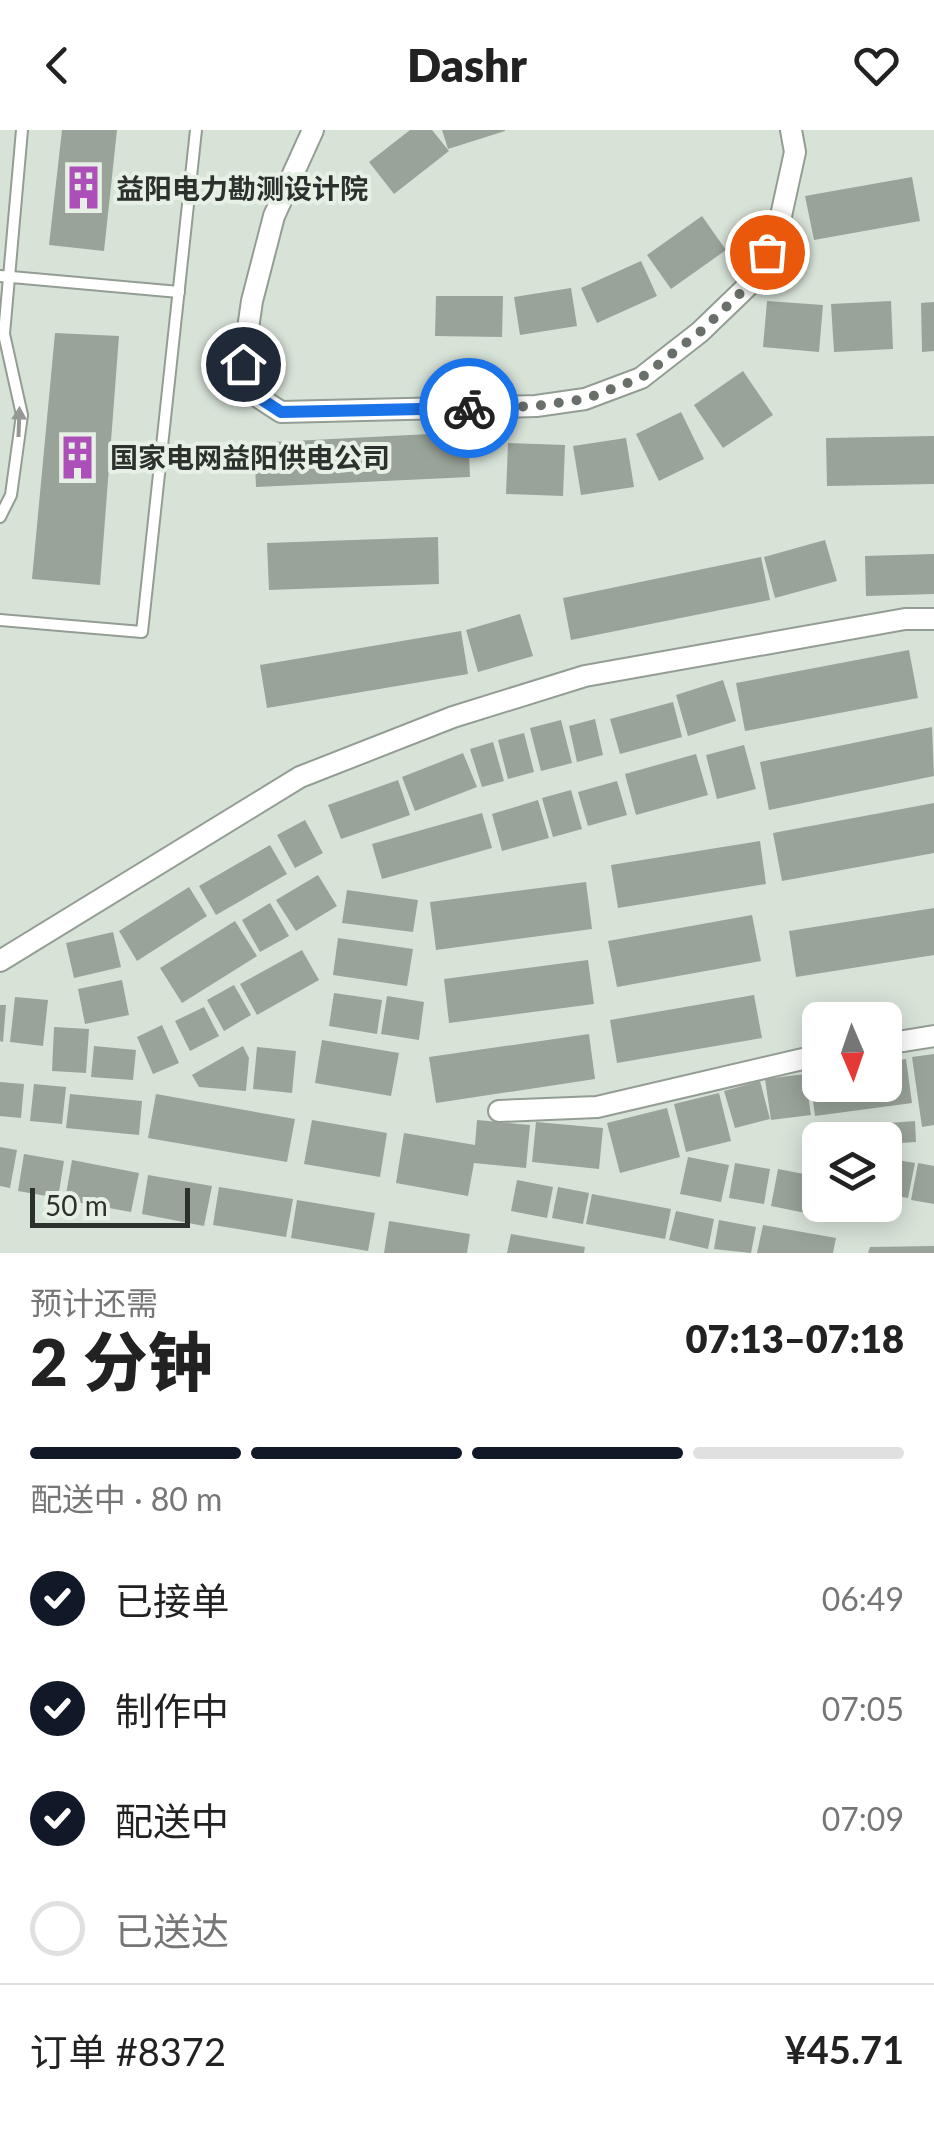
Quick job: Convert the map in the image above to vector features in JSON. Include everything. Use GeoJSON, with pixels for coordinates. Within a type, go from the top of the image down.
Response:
{"type":"FeatureCollection","features":[{"type":"Feature","properties":{"kind":"street"},"geometry":{"type":"LineString","coordinates":[[313,130],[274,216],[252,301],[243,364],[252,393],[281,412],[536,406],[585,399],[641,378],[700,332],[755,279],[779,225],[795,152],[791,130]]}},
{"type":"Feature","properties":{"kind":"street"},"geometry":{"type":"LineString","coordinates":[[0,962],[300,777],[453,718],[584,676],[905,619],[934,620]]}},
{"type":"Feature","properties":{"kind":"street"},"geometry":{"type":"LineString","coordinates":[[902,1041],[934,1036]]}},
{"type":"Feature","properties":{"kind":"street"},"geometry":{"type":"LineString","coordinates":[[499,1111],[597,1107],[802,1060]]}},
{"type":"Feature","properties":{"kind":"lane"},"geometry":{"type":"LineString","coordinates":[[0,516],[11,496],[22,415],[4,334],[4,277],[22,130]]}},
{"type":"Feature","properties":{"kind":"lane"},"geometry":{"type":"LineString","coordinates":[[0,620],[142,632],[196,130]]}},
{"type":"Feature","properties":{"kind":"lane"},"geometry":{"type":"LineString","coordinates":[[0,201],[15,202]]}},
{"type":"Feature","properties":{"kind":"lane"},"geometry":{"type":"LineString","coordinates":[[4,277],[179,292]]}},
{"type":"Feature","properties":{"kind":"building","name":"益阳电力勘测设计院"},"geometry":{"type":"Polygon","coordinates":[[[62,130],[117,130],[104,251],[49,245],[62,130]]]}},
{"type":"Feature","properties":{"kind":"building"},"geometry":{"type":"Polygon","coordinates":[[[410,130],[432,130],[449,151],[394,194],[369,162],[410,130]]]}},
{"type":"Feature","properties":{"kind":"building"},"geometry":{"type":"Polygon","coordinates":[[[442,130],[505,130],[505,131],[448,149],[442,130]]]}},
{"type":"Feature","properties":{"kind":"building"},"geometry":{"type":"Polygon","coordinates":[[[912,177],[920,221],[814,240],[805,196],[912,177]]]}},
{"type":"Feature","properties":{"kind":"building"},"geometry":{"type":"Polygon","coordinates":[[[702,216],[726,250],[671,289],[647,255],[702,216]]]}},
{"type":"Feature","properties":{"kind":"building"},"geometry":{"type":"Polygon","coordinates":[[[641,261],[657,296],[597,323],[581,288],[641,261]]]}},
{"type":"Feature","properties":{"kind":"building"},"geometry":{"type":"Polygon","coordinates":[[[571,288],[577,326],[520,335],[514,297],[571,288]]]}},
{"type":"Feature","properties":{"kind":"building"},"geometry":{"type":"Polygon","coordinates":[[[436,296],[503,296],[502,337],[435,336],[436,296]]]}},
{"type":"Feature","properties":{"kind":"building"},"geometry":{"type":"Polygon","coordinates":[[[767,301],[823,305],[819,352],[763,347],[767,301]]]}},
{"type":"Feature","properties":{"kind":"building"},"geometry":{"type":"Polygon","coordinates":[[[891,301],[893,349],[834,352],[831,304],[891,301]]]}},
{"type":"Feature","properties":{"kind":"building"},"geometry":{"type":"Polygon","coordinates":[[[934,302],[934,351],[922,352],[921,303],[934,302]]]}},
{"type":"Feature","properties":{"kind":"building","name":"国家电网益阳供电公司"},"geometry":{"type":"Polygon","coordinates":[[[55,333],[119,336],[100,585],[32,579],[55,333]]]}},
{"type":"Feature","properties":{"kind":"building"},"geometry":{"type":"Polygon","coordinates":[[[743,371],[773,415],[723,448],[694,405],[743,371]]]}},
{"type":"Feature","properties":{"kind":"building"},"geometry":{"type":"Polygon","coordinates":[[[681,412],[704,459],[659,481],[636,434],[681,412]]]}},
{"type":"Feature","properties":{"kind":"building"},"geometry":{"type":"Polygon","coordinates":[[[468,432],[470,477],[256,487],[254,443],[468,432]]]}},
{"type":"Feature","properties":{"kind":"building"},"geometry":{"type":"Polygon","coordinates":[[[934,436],[934,484],[827,486],[826,438],[934,436]]]}},
{"type":"Feature","properties":{"kind":"building"},"geometry":{"type":"Polygon","coordinates":[[[626,438],[634,487],[581,495],[573,446],[626,438]]]}},
{"type":"Feature","properties":{"kind":"building"},"geometry":{"type":"Polygon","coordinates":[[[508,443],[565,445],[563,496],[506,494],[508,443]]]}},
{"type":"Feature","properties":{"kind":"building"},"geometry":{"type":"Polygon","coordinates":[[[438,537],[439,584],[269,590],[267,543],[438,537]]]}},
{"type":"Feature","properties":{"kind":"building"},"geometry":{"type":"Polygon","coordinates":[[[825,540],[837,581],[775,598],[764,557],[825,540]]]}},
{"type":"Feature","properties":{"kind":"building"},"geometry":{"type":"Polygon","coordinates":[[[934,554],[934,594],[866,596],[865,556],[934,554]]]}},
{"type":"Feature","properties":{"kind":"building"},"geometry":{"type":"Polygon","coordinates":[[[761,557],[770,600],[571,640],[563,598],[761,557]]]}},
{"type":"Feature","properties":{"kind":"building"},"geometry":{"type":"Polygon","coordinates":[[[520,614],[533,656],[478,672],[466,630],[520,614]]]}},
{"type":"Feature","properties":{"kind":"building"},"geometry":{"type":"Polygon","coordinates":[[[461,631],[468,674],[267,708],[260,665],[461,631]]]}},
{"type":"Feature","properties":{"kind":"building"},"geometry":{"type":"Polygon","coordinates":[[[909,650],[918,698],[745,731],[736,683],[909,650]]]}},
{"type":"Feature","properties":{"kind":"building"},"geometry":{"type":"Polygon","coordinates":[[[723,680],[736,721],[688,736],[676,695],[723,680]]]}},
{"type":"Feature","properties":{"kind":"building"},"geometry":{"type":"Polygon","coordinates":[[[673,702],[682,737],[620,754],[610,719],[673,702]]]}},
{"type":"Feature","properties":{"kind":"building"},"geometry":{"type":"Polygon","coordinates":[[[595,719],[603,755],[577,762],[569,726],[595,719]]]}},
{"type":"Feature","properties":{"kind":"building"},"geometry":{"type":"Polygon","coordinates":[[[561,720],[572,763],[541,771],[530,728],[561,720]]]}},
{"type":"Feature","properties":{"kind":"building"},"geometry":{"type":"Polygon","coordinates":[[[932,727],[934,776],[769,810],[760,762],[932,727]]]}},
{"type":"Feature","properties":{"kind":"building"},"geometry":{"type":"Polygon","coordinates":[[[524,733],[534,772],[508,779],[498,740],[524,733]]]}},
{"type":"Feature","properties":{"kind":"building"},"geometry":{"type":"Polygon","coordinates":[[[493,742],[504,781],[482,787],[470,749],[493,742]]]}},
{"type":"Feature","properties":{"kind":"building"},"geometry":{"type":"Polygon","coordinates":[[[744,745],[756,789],[717,799],[706,755],[744,745]]]}},
{"type":"Feature","properties":{"kind":"building"},"geometry":{"type":"Polygon","coordinates":[[[463,753],[477,787],[415,811],[402,777],[463,753]]]}},
{"type":"Feature","properties":{"kind":"building"},"geometry":{"type":"Polygon","coordinates":[[[696,754],[708,795],[636,815],[625,774],[696,754]]]}},
{"type":"Feature","properties":{"kind":"building"},"geometry":{"type":"Polygon","coordinates":[[[398,780],[410,815],[341,839],[328,805],[398,780]]]}},
{"type":"Feature","properties":{"kind":"building"},"geometry":{"type":"Polygon","coordinates":[[[617,781],[627,815],[588,826],[578,792],[617,781]]]}},
{"type":"Feature","properties":{"kind":"building"},"geometry":{"type":"Polygon","coordinates":[[[571,790],[582,829],[553,837],[542,798],[571,790]]]}},
{"type":"Feature","properties":{"kind":"building"},"geometry":{"type":"Polygon","coordinates":[[[538,800],[549,838],[502,851],[492,814],[538,800]]]}},
{"type":"Feature","properties":{"kind":"building"},"geometry":{"type":"Polygon","coordinates":[[[934,803],[934,853],[782,881],[773,833],[934,803]]]}},
{"type":"Feature","properties":{"kind":"building"},"geometry":{"type":"Polygon","coordinates":[[[482,813],[492,848],[382,879],[372,844],[482,813]]]}},
{"type":"Feature","properties":{"kind":"building"},"geometry":{"type":"Polygon","coordinates":[[[305,820],[323,853],[295,868],[277,835],[305,820]]]}},
{"type":"Feature","properties":{"kind":"building"},"geometry":{"type":"Polygon","coordinates":[[[760,841],[766,884],[618,908],[611,865],[760,841]]]}},
{"type":"Feature","properties":{"kind":"building"},"geometry":{"type":"Polygon","coordinates":[[[270,845],[287,874],[216,915],[199,886],[270,845]]]}},
{"type":"Feature","properties":{"kind":"building"},"geometry":{"type":"Polygon","coordinates":[[[318,875],[337,906],[296,931],[276,900],[318,875]]]}},
{"type":"Feature","properties":{"kind":"building"},"geometry":{"type":"Polygon","coordinates":[[[586,882],[592,929],[436,950],[430,902],[586,882]]]}},
{"type":"Feature","properties":{"kind":"building"},"geometry":{"type":"Polygon","coordinates":[[[189,887],[207,916],[137,961],[119,931],[189,887]]]}},
{"type":"Feature","properties":{"kind":"building"},"geometry":{"type":"Polygon","coordinates":[[[347,890],[418,900],[413,932],[342,923],[347,890]]]}},
{"type":"Feature","properties":{"kind":"building"},"geometry":{"type":"Polygon","coordinates":[[[270,903],[289,936],[260,952],[242,920],[270,903]]]}},
{"type":"Feature","properties":{"kind":"building"},"geometry":{"type":"Polygon","coordinates":[[[934,908],[934,955],[796,977],[789,931],[934,908]]]}},
{"type":"Feature","properties":{"kind":"building"},"geometry":{"type":"Polygon","coordinates":[[[752,915],[761,961],[617,987],[608,941],[752,915]]]}},
{"type":"Feature","properties":{"kind":"building"},"geometry":{"type":"Polygon","coordinates":[[[235,921],[257,956],[182,1003],[160,968],[235,921]]]}},
{"type":"Feature","properties":{"kind":"building"},"geometry":{"type":"Polygon","coordinates":[[[113,932],[121,967],[74,978],[66,943],[113,932]]]}},
{"type":"Feature","properties":{"kind":"building"},"geometry":{"type":"Polygon","coordinates":[[[338,938],[413,949],[407,986],[333,975],[338,938]]]}},
{"type":"Feature","properties":{"kind":"building"},"geometry":{"type":"Polygon","coordinates":[[[302,950],[319,980],[257,1015],[240,984],[302,950]]]}},
{"type":"Feature","properties":{"kind":"building"},"geometry":{"type":"Polygon","coordinates":[[[588,960],[594,1004],[449,1023],[444,979],[588,960]]]}},
{"type":"Feature","properties":{"kind":"building"},"geometry":{"type":"Polygon","coordinates":[[[122,980],[129,1015],[85,1024],[78,989],[122,980]]]}},
{"type":"Feature","properties":{"kind":"building"},"geometry":{"type":"Polygon","coordinates":[[[234,985],[251,1015],[224,1031],[207,1000],[234,985]]]}},
{"type":"Feature","properties":{"kind":"building"},"geometry":{"type":"Polygon","coordinates":[[[334,993],[382,1000],[377,1034],[329,1026],[334,993]]]}},
{"type":"Feature","properties":{"kind":"building"},"geometry":{"type":"Polygon","coordinates":[[[754,995],[762,1038],[617,1063],[610,1020],[754,995]]]}},
{"type":"Feature","properties":{"kind":"building"},"geometry":{"type":"Polygon","coordinates":[[[387,996],[424,1002],[419,1040],[381,1034],[387,996]]]}},
{"type":"Feature","properties":{"kind":"building"},"geometry":{"type":"Polygon","coordinates":[[[15,997],[48,1000],[43,1046],[10,1042],[15,997]]]}},
{"type":"Feature","properties":{"kind":"building"},"geometry":{"type":"Polygon","coordinates":[[[0,1005],[6,1005],[3,1042],[0,1041],[0,1005]]]}},
{"type":"Feature","properties":{"kind":"building"},"geometry":{"type":"Polygon","coordinates":[[[204,1007],[219,1036],[190,1051],[175,1021],[204,1007]]]}},
{"type":"Feature","properties":{"kind":"building"},"geometry":{"type":"Polygon","coordinates":[[[162,1025],[179,1063],[153,1074],[137,1037],[162,1025]]]}},
{"type":"Feature","properties":{"kind":"building"},"geometry":{"type":"Polygon","coordinates":[[[54,1027],[89,1029],[86,1073],[52,1071],[54,1027]]]}},
{"type":"Feature","properties":{"kind":"building"},"geometry":{"type":"Polygon","coordinates":[[[589,1034],[595,1079],[436,1103],[429,1057],[589,1034]]]}},
{"type":"Feature","properties":{"kind":"building"},"geometry":{"type":"Polygon","coordinates":[[[322,1040],[399,1053],[391,1096],[315,1083],[322,1040]]]}},
{"type":"Feature","properties":{"kind":"building"},"geometry":{"type":"Polygon","coordinates":[[[94,1046],[136,1050],[133,1080],[91,1077],[94,1046]]]}},
{"type":"Feature","properties":{"kind":"building"},"geometry":{"type":"Polygon","coordinates":[[[243,1046],[249,1058],[246,1091],[199,1087],[192,1075],[243,1046]]]}},
{"type":"Feature","properties":{"kind":"building"},"geometry":{"type":"Polygon","coordinates":[[[257,1047],[296,1051],[292,1093],[253,1089],[257,1047]]]}},
{"type":"Feature","properties":{"kind":"building"},"geometry":{"type":"Polygon","coordinates":[[[934,1054],[934,1125],[922,1127],[912,1057],[934,1054]]]}},
{"type":"Feature","properties":{"kind":"building"},"geometry":{"type":"Polygon","coordinates":[[[906,1059],[912,1103],[815,1116],[813,1102],[902,1102],[902,1060],[906,1059]]]}},
{"type":"Feature","properties":{"kind":"building"},"geometry":{"type":"Polygon","coordinates":[[[802,1074],[802,1102],[809,1102],[811,1115],[771,1120],[765,1079],[802,1074]]]}},
{"type":"Feature","properties":{"kind":"building"},"geometry":{"type":"Polygon","coordinates":[[[760,1081],[770,1119],[735,1128],[724,1091],[760,1081]]]}},
{"type":"Feature","properties":{"kind":"building"},"geometry":{"type":"Polygon","coordinates":[[[0,1082],[24,1084],[21,1118],[0,1116],[0,1082]]]}},
{"type":"Feature","properties":{"kind":"building"},"geometry":{"type":"Polygon","coordinates":[[[34,1084],[66,1087],[62,1124],[30,1121],[34,1084]]]}},
{"type":"Feature","properties":{"kind":"building"},"geometry":{"type":"Polygon","coordinates":[[[719,1093],[731,1141],[686,1152],[674,1104],[719,1093]]]}},
{"type":"Feature","properties":{"kind":"building"},"geometry":{"type":"Polygon","coordinates":[[[70,1094],[142,1101],[139,1135],[66,1128],[70,1094]]]}},
{"type":"Feature","properties":{"kind":"building"},"geometry":{"type":"Polygon","coordinates":[[[156,1094],[295,1119],[287,1162],[148,1138],[156,1094]]]}},
{"type":"Feature","properties":{"kind":"building"},"geometry":{"type":"Polygon","coordinates":[[[667,1108],[680,1157],[620,1173],[607,1123],[667,1108]]]}},
{"type":"Feature","properties":{"kind":"building"},"geometry":{"type":"Polygon","coordinates":[[[312,1120],[387,1133],[380,1177],[304,1164],[312,1120]]]}},
{"type":"Feature","properties":{"kind":"building"},"geometry":{"type":"Polygon","coordinates":[[[477,1120],[530,1125],[526,1168],[474,1163],[468,1196],[396,1183],[404,1133],[475,1145],[477,1120]]]}},
{"type":"Feature","properties":{"kind":"building"},"geometry":{"type":"Polygon","coordinates":[[[915,1121],[916,1142],[902,1143],[902,1122],[915,1121]]]}},
{"type":"Feature","properties":{"kind":"building"},"geometry":{"type":"Polygon","coordinates":[[[536,1122],[603,1128],[599,1169],[532,1162],[536,1122]]]}},
{"type":"Feature","properties":{"kind":"building"},"geometry":{"type":"Polygon","coordinates":[[[0,1147],[17,1150],[10,1188],[0,1186],[0,1147]]]}},
{"type":"Feature","properties":{"kind":"building"},"geometry":{"type":"Polygon","coordinates":[[[24,1154],[64,1161],[58,1198],[18,1191],[24,1154]]]}},
{"type":"Feature","properties":{"kind":"building"},"geometry":{"type":"Polygon","coordinates":[[[688,1157],[729,1165],[721,1202],[680,1194],[688,1157]]]}},
{"type":"Feature","properties":{"kind":"building"},"geometry":{"type":"Polygon","coordinates":[[[72,1160],[139,1173],[131,1212],[65,1200],[72,1160]]]}},
{"type":"Feature","properties":{"kind":"building"},"geometry":{"type":"Polygon","coordinates":[[[902,1161],[915,1163],[908,1198],[902,1197],[902,1161]]]}},
{"type":"Feature","properties":{"kind":"building"},"geometry":{"type":"Polygon","coordinates":[[[735,1163],[770,1169],[764,1204],[729,1198],[735,1163]]]}},
{"type":"Feature","properties":{"kind":"building"},"geometry":{"type":"Polygon","coordinates":[[[918,1163],[934,1166],[934,1204],[911,1200],[918,1163]]]}},
{"type":"Feature","properties":{"kind":"building"},"geometry":{"type":"Polygon","coordinates":[[[778,1169],[802,1174],[802,1212],[771,1206],[778,1169]]]}},
{"type":"Feature","properties":{"kind":"building"},"geometry":{"type":"Polygon","coordinates":[[[148,1175],[212,1186],[204,1226],[142,1214],[148,1175]]]}},
{"type":"Feature","properties":{"kind":"building"},"geometry":{"type":"Polygon","coordinates":[[[517,1180],[553,1187],[547,1218],[511,1211],[517,1180]]]}},
{"type":"Feature","properties":{"kind":"building"},"geometry":{"type":"Polygon","coordinates":[[[219,1187],[293,1199],[286,1237],[213,1225],[219,1187]]]}},
{"type":"Feature","properties":{"kind":"building"},"geometry":{"type":"Polygon","coordinates":[[[558,1187],[589,1193],[583,1224],[552,1218],[558,1187]]]}},
{"type":"Feature","properties":{"kind":"building"},"geometry":{"type":"Polygon","coordinates":[[[592,1194],[671,1209],[665,1239],[586,1224],[592,1194]]]}},
{"type":"Feature","properties":{"kind":"building"},"geometry":{"type":"Polygon","coordinates":[[[297,1200],[375,1213],[368,1251],[291,1238],[297,1200]]]}},
{"type":"Feature","properties":{"kind":"building"},"geometry":{"type":"Polygon","coordinates":[[[676,1211],[714,1219],[708,1249],[669,1240],[676,1211]]]}},
{"type":"Feature","properties":{"kind":"building"},"geometry":{"type":"Polygon","coordinates":[[[719,1220],[756,1227],[751,1253],[714,1249],[719,1220]]]}},
{"type":"Feature","properties":{"kind":"building"},"geometry":{"type":"Polygon","coordinates":[[[389,1221],[470,1234],[467,1253],[384,1253],[389,1221]]]}},
{"type":"Feature","properties":{"kind":"building"},"geometry":{"type":"Polygon","coordinates":[[[763,1225],[836,1238],[833,1253],[757,1253],[763,1225]]]}},
{"type":"Feature","properties":{"kind":"building"},"geometry":{"type":"Polygon","coordinates":[[[511,1234],[585,1247],[584,1253],[507,1253],[511,1234]]]}},
{"type":"Feature","properties":{"kind":"building"},"geometry":{"type":"Polygon","coordinates":[[[934,1246],[934,1253],[868,1253],[870,1247],[934,1246]]]}},
{"type":"Feature","properties":{"kind":"way so far"},"geometry":{"type":"LineString","coordinates":[[469,408],[536,406],[585,399],[641,378],[700,332],[755,279],[767,252]]}},
{"type":"Feature","properties":{"kind":"place","name":"益阳电力勘测设计院"},"geometry":{"type":"Point","coordinates":[83,188]}},
{"type":"Feature","properties":{"kind":"place","name":"国家电网益阳供电公司"},"geometry":{"type":"Point","coordinates":[77,457]}},
{"type":"Feature","properties":{"kind":"route"},"geometry":{"type":"LineString","coordinates":[[243,364],[252,393],[281,412],[469,408]]}}]}
